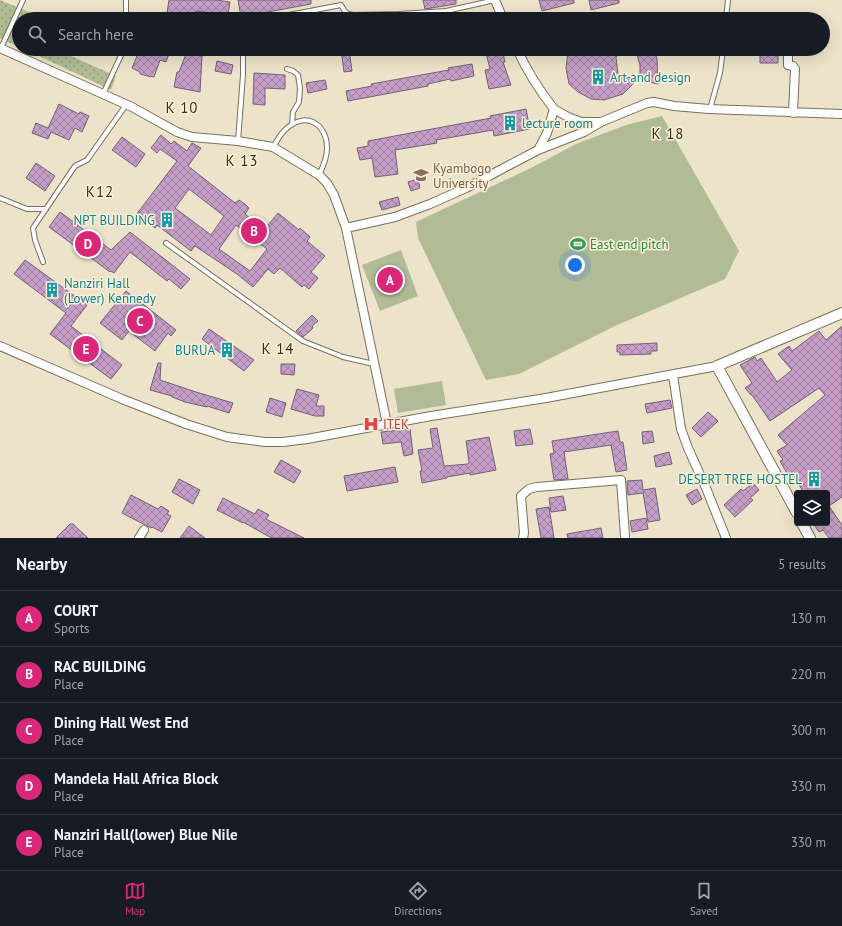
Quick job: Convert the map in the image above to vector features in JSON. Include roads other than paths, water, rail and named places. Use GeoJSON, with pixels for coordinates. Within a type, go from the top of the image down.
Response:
{"type":"FeatureCollection","features":[{"type":"Feature","properties":{"kind":"street"},"geometry":{"type":"LineString","coordinates":[[495,0],[501,12]]}},
{"type":"Feature","properties":{"kind":"street"},"geometry":{"type":"LineString","coordinates":[[0,48],[12,54]]}},
{"type":"Feature","properties":{"kind":"street"},"geometry":{"type":"LineString","coordinates":[[17,56],[126,105],[177,132],[192,137],[238,141],[273,147],[319,175],[327,183],[334,195],[346,228],[387,424]]}},
{"type":"Feature","properties":{"kind":"street"},"geometry":{"type":"LineString","coordinates":[[520,56],[534,82],[554,109],[581,122],[601,122]]}},
{"type":"Feature","properties":{"kind":"street"},"geometry":{"type":"LineString","coordinates":[[788,56],[788,65],[793,66],[795,69],[793,112]]}},
{"type":"Feature","properties":{"kind":"street"},"geometry":{"type":"LineString","coordinates":[[346,228],[395,217],[430,204],[466,188],[538,150],[584,132],[601,122],[647,103],[654,102],[674,106],[709,109],[842,114]]}},
{"type":"Feature","properties":{"kind":"street"},"geometry":{"type":"LineString","coordinates":[[538,150],[547,133],[554,109]]}},
{"type":"Feature","properties":{"kind":"street"},"geometry":{"type":"LineString","coordinates":[[0,346],[147,410],[186,424],[227,437],[265,442],[283,442],[546,398],[717,366],[842,313]]}},
{"type":"Feature","properties":{"kind":"street"},"geometry":{"type":"LineString","coordinates":[[717,366],[794,507]]}},
{"type":"Feature","properties":{"kind":"street"},"geometry":{"type":"LineString","coordinates":[[673,375],[679,417],[685,442],[726,538]]}},
{"type":"Feature","properties":{"kind":"street"},"geometry":{"type":"LineString","coordinates":[[523,538],[524,533],[521,496],[529,489],[620,480],[625,536]]}},
{"type":"Feature","properties":{"kind":"street"},"geometry":{"type":"LineString","coordinates":[[804,526],[810,538]]}},
{"type":"Feature","properties":{"kind":"street"},"geometry":{"type":"LineString","coordinates":[[139,538],[144,530]]}},
{"type":"Feature","properties":{"kind":"lane"},"geometry":{"type":"LineString","coordinates":[[17,12],[23,0]]}},
{"type":"Feature","properties":{"kind":"lane"},"geometry":{"type":"LineString","coordinates":[[126,0],[126,12]]}},
{"type":"Feature","properties":{"kind":"lane"},"geometry":{"type":"LineString","coordinates":[[430,12],[446,11],[495,0]]}},
{"type":"Feature","properties":{"kind":"lane"},"geometry":{"type":"LineString","coordinates":[[727,12],[728,0]]}},
{"type":"Feature","properties":{"kind":"lane"},"geometry":{"type":"LineString","coordinates":[[304,12],[341,5],[345,12]]}},
{"type":"Feature","properties":{"kind":"lane"},"geometry":{"type":"LineString","coordinates":[[0,48],[12,23]]}},
{"type":"Feature","properties":{"kind":"lane"},"geometry":{"type":"LineString","coordinates":[[102,95],[121,56]]}},
{"type":"Feature","properties":{"kind":"lane"},"geometry":{"type":"LineString","coordinates":[[238,141],[243,56]]}},
{"type":"Feature","properties":{"kind":"lane"},"geometry":{"type":"LineString","coordinates":[[709,109],[720,73],[722,56]]}},
{"type":"Feature","properties":{"kind":"lane"},"geometry":{"type":"LineString","coordinates":[[287,69],[298,75],[300,88],[299,102],[293,112],[292,124]]}},
{"type":"Feature","properties":{"kind":"lane"},"geometry":{"type":"LineString","coordinates":[[43,262],[35,240],[33,228],[75,166],[87,160],[126,105]]}},
{"type":"Feature","properties":{"kind":"lane"},"geometry":{"type":"LineString","coordinates":[[273,147],[282,133],[292,124],[303,120],[311,121],[319,125],[323,129],[326,137],[327,149],[319,175]]}},
{"type":"Feature","properties":{"kind":"lane"},"geometry":{"type":"LineString","coordinates":[[0,198],[27,209],[46,209]]}},
{"type":"Feature","properties":{"kind":"lane"},"geometry":{"type":"LineString","coordinates":[[166,243],[303,341],[343,357],[374,364]]}},
{"type":"Feature","properties":{"kind":"place","name":"Art and design"},"geometry":{"type":"Point","coordinates":[598,77]}},
{"type":"Feature","properties":{"kind":"place","name":"lecture room"},"geometry":{"type":"Point","coordinates":[510,123]}},
{"type":"Feature","properties":{"kind":"place","name":"Kyambogo University"},"geometry":{"type":"Point","coordinates":[421,175]}},
{"type":"Feature","properties":{"kind":"place","name":"NPT BUILDING"},"geometry":{"type":"Point","coordinates":[167,220]}},
{"type":"Feature","properties":{"kind":"place","name":"RAC BUILDING"},"geometry":{"type":"Point","coordinates":[254,231]}},
{"type":"Feature","properties":{"kind":"place","name":"Mandela Hall Africa Block"},"geometry":{"type":"Point","coordinates":[88,244]}},
{"type":"Feature","properties":{"kind":"place","name":"East end pitch"},"geometry":{"type":"Point","coordinates":[578,244]}},
{"type":"Feature","properties":{"kind":"place","name":"COURT"},"geometry":{"type":"Point","coordinates":[390,280]}},
{"type":"Feature","properties":{"kind":"place","name":"Nanziri Hall (Lower) Kennedy"},"geometry":{"type":"Point","coordinates":[52,290]}},
{"type":"Feature","properties":{"kind":"place","name":"Dining Hall West End"},"geometry":{"type":"Point","coordinates":[140,321]}},
{"type":"Feature","properties":{"kind":"place","name":"Nanziri Hall(lower) Blue Nile"},"geometry":{"type":"Point","coordinates":[86,349]}},
{"type":"Feature","properties":{"kind":"place","name":"BURUA"},"geometry":{"type":"Point","coordinates":[227,350]}},
{"type":"Feature","properties":{"kind":"place","name":"ITEK"},"geometry":{"type":"Point","coordinates":[371,424]}},
{"type":"Feature","properties":{"kind":"place","name":"DESERT TREE HOSTEL"},"geometry":{"type":"Point","coordinates":[814,479]}},
{"type":"Feature","properties":{"kind":"district","name":"K 10"},"geometry":{"type":"Point","coordinates":[182,108]}},
{"type":"Feature","properties":{"kind":"district","name":"K 18"},"geometry":{"type":"Point","coordinates":[668,134]}},
{"type":"Feature","properties":{"kind":"district","name":"K 13"},"geometry":{"type":"Point","coordinates":[242,161]}},
{"type":"Feature","properties":{"kind":"district","name":"K12"},"geometry":{"type":"Point","coordinates":[100,192]}},
{"type":"Feature","properties":{"kind":"district","name":"K 14"},"geometry":{"type":"Point","coordinates":[278,349]}}]}
